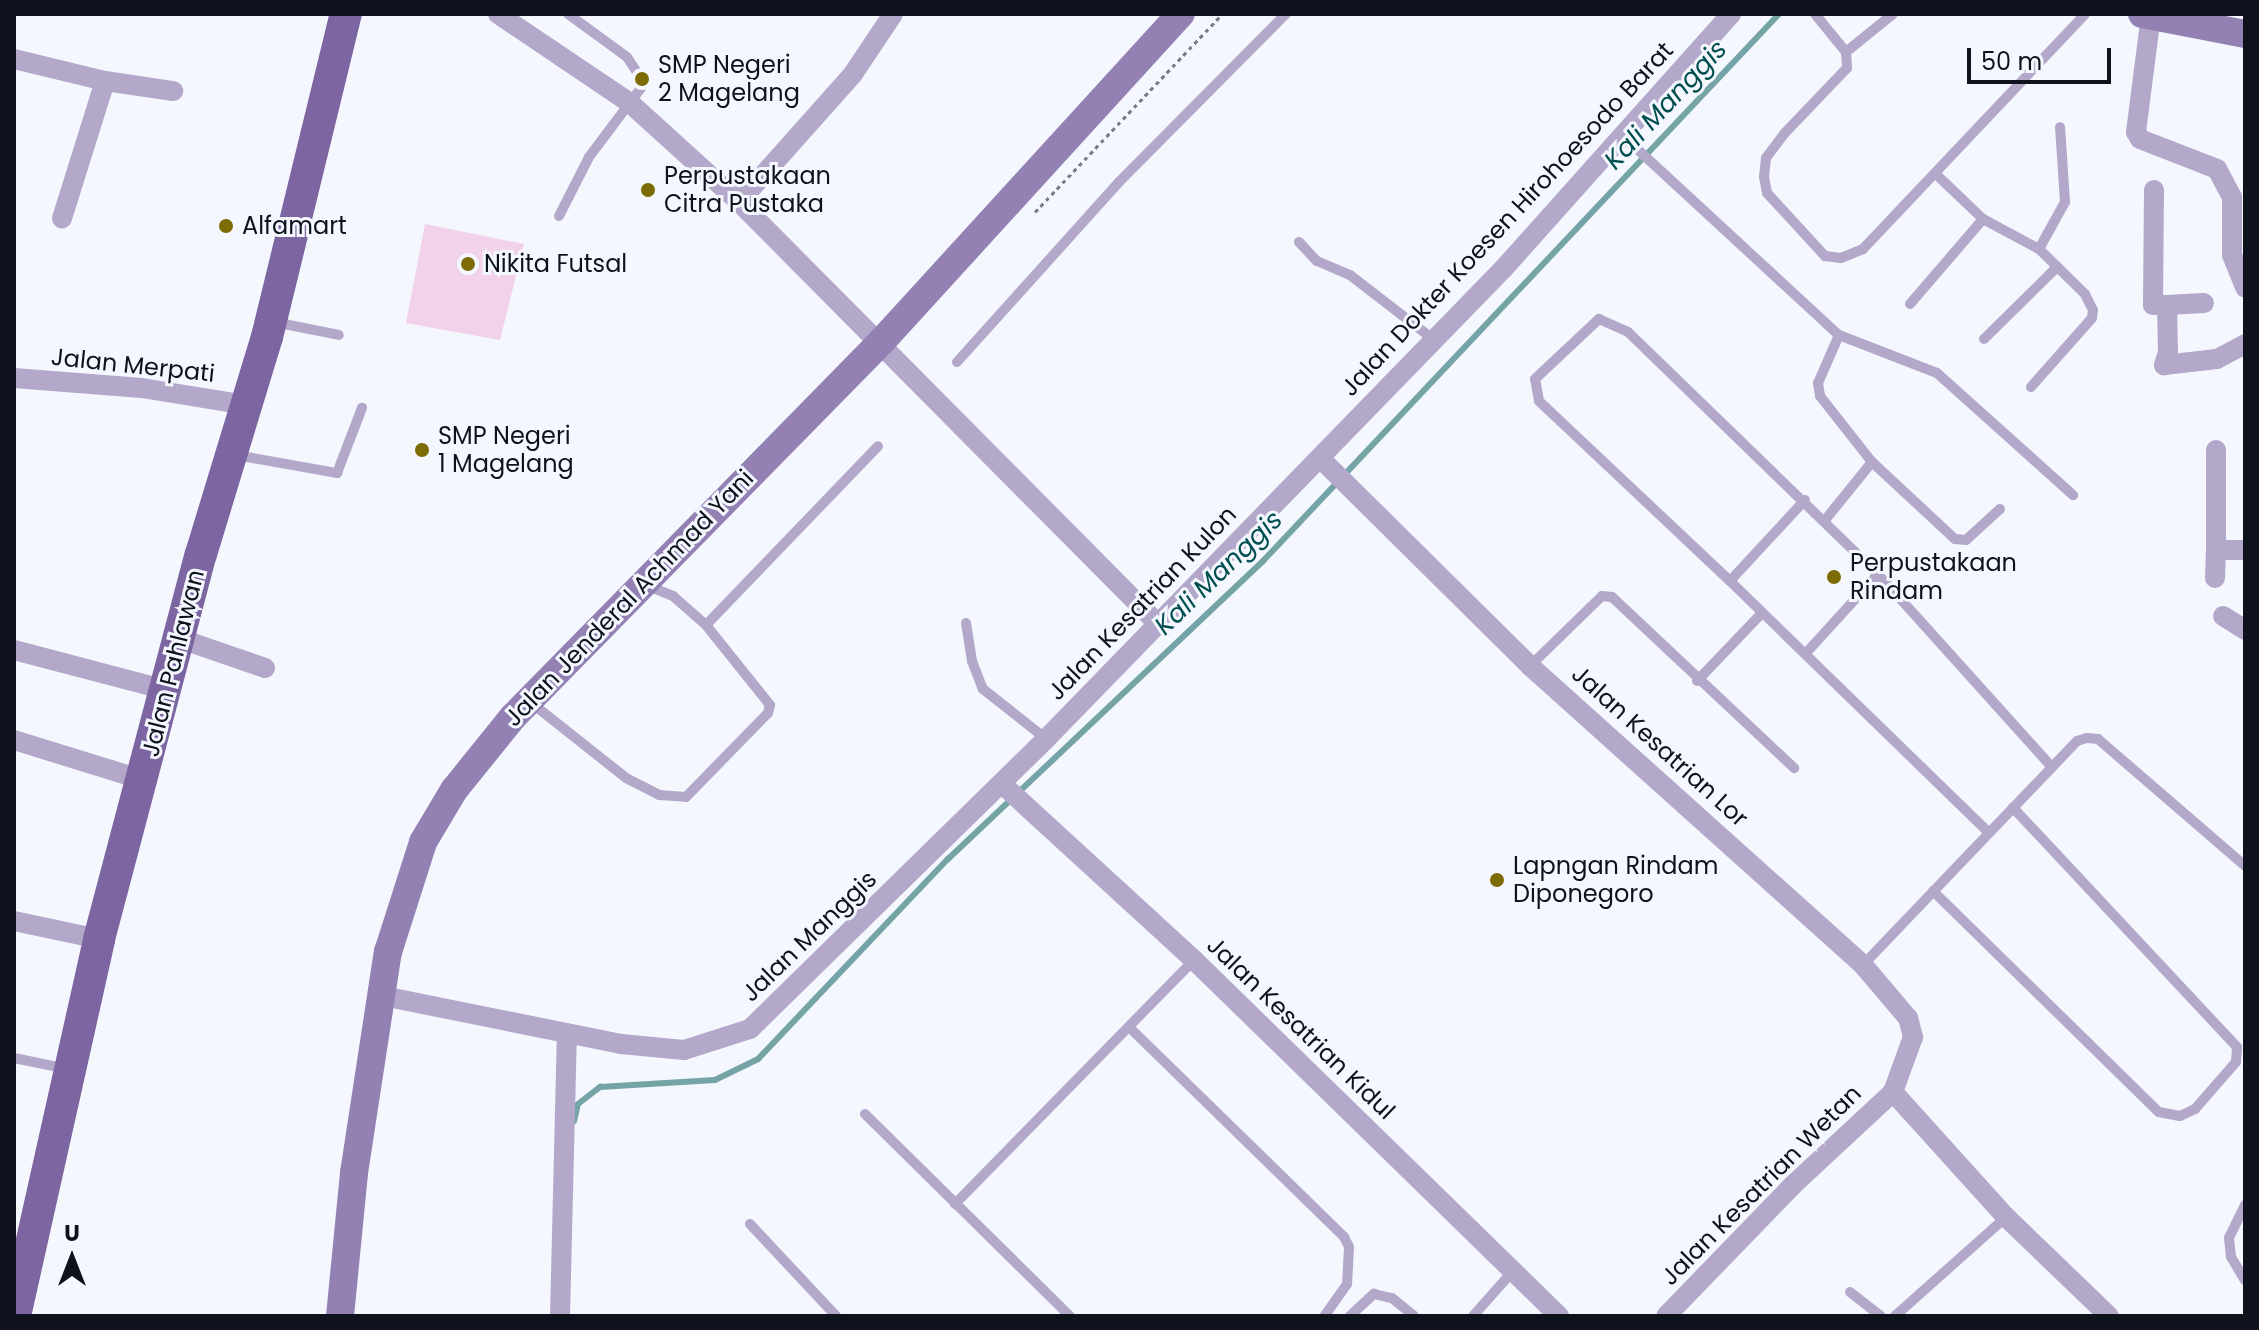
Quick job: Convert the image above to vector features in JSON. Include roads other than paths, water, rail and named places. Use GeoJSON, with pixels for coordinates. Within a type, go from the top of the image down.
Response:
{"type":"FeatureCollection","features":[{"type":"Feature","properties":{"kind":"main road","name":"Jalan Pahlawan"},"geometry":{"type":"LineString","coordinates":[[15,1316],[20,1267],[70,1070],[99,939],[178,638],[271,321],[346,14]]}},
{"type":"Feature","properties":{"kind":"main road","name":"Jalan Jenderal Achmad Yani"},"geometry":{"type":"LineString","coordinates":[[340,1316],[354,1173],[388,952],[423,842],[474,760],[642,584],[882,341],[1181,14]]}},
{"type":"Feature","properties":{"kind":"main road"},"geometry":{"type":"LineString","coordinates":[[2146,15],[2245,34]]}},
{"type":"Feature","properties":{"kind":"street"},"geometry":{"type":"LineString","coordinates":[[498,14],[630,103],[739,202],[882,341],[1157,623]]}},
{"type":"Feature","properties":{"kind":"street"},"geometry":{"type":"LineString","coordinates":[[739,202],[853,74],[893,14]]}},
{"type":"Feature","properties":{"kind":"street","name":"Jalan Dokter Koesen Hirohoesodo Barat"},"geometry":{"type":"LineString","coordinates":[[1320,458],[1623,136],[1731,14]]}},
{"type":"Feature","properties":{"kind":"street"},"geometry":{"type":"LineString","coordinates":[[2146,15],[2136,132],[2140,139],[2217,169],[2232,197],[2232,255],[2242,296]]}},
{"type":"Feature","properties":{"kind":"street"},"geometry":{"type":"LineString","coordinates":[[14,59],[105,81],[173,91]]}},
{"type":"Feature","properties":{"kind":"street"},"geometry":{"type":"LineString","coordinates":[[62,218],[105,81]]}},
{"type":"Feature","properties":{"kind":"street"},"geometry":{"type":"LineString","coordinates":[[2154,190],[2153,305],[2204,303]]}},
{"type":"Feature","properties":{"kind":"street"},"geometry":{"type":"LineString","coordinates":[[2167,305],[2168,352],[2164,365],[2217,359],[2245,344]]}},
{"type":"Feature","properties":{"kind":"street","name":"Jalan Merpati"},"geometry":{"type":"LineString","coordinates":[[14,378],[133,387],[246,405]]}},
{"type":"Feature","properties":{"kind":"street"},"geometry":{"type":"LineString","coordinates":[[2215,578],[2216,450]]}},
{"type":"Feature","properties":{"kind":"street","name":"Jalan Kesatrian Kulon"},"geometry":{"type":"LineString","coordinates":[[1002,784],[1320,458]]}},
{"type":"Feature","properties":{"kind":"street","name":"Jalan Kesatrian Lor"},"geometry":{"type":"LineString","coordinates":[[1320,458],[1530,666],[1863,965],[1895,999],[1913,1037],[1893,1092]]}},
{"type":"Feature","properties":{"kind":"street"},"geometry":{"type":"LineString","coordinates":[[2216,550],[2245,550]]}},
{"type":"Feature","properties":{"kind":"street"},"geometry":{"type":"LineString","coordinates":[[2223,616],[2245,630]]}},
{"type":"Feature","properties":{"kind":"street"},"geometry":{"type":"LineString","coordinates":[[178,638],[265,668]]}},
{"type":"Feature","properties":{"kind":"street"},"geometry":{"type":"LineString","coordinates":[[14,650],[166,690]]}},
{"type":"Feature","properties":{"kind":"street"},"geometry":{"type":"LineString","coordinates":[[14,740],[143,780]]}},
{"type":"Feature","properties":{"kind":"street","name":"Jalan Manggis"},"geometry":{"type":"LineString","coordinates":[[383,996],[567,1034],[684,1050],[750,1029],[1002,784]]}},
{"type":"Feature","properties":{"kind":"street","name":"Jalan Kesatrian Kidul"},"geometry":{"type":"LineString","coordinates":[[1002,784],[1194,960],[1559,1316]]}},
{"type":"Feature","properties":{"kind":"street"},"geometry":{"type":"LineString","coordinates":[[14,921],[99,939]]}},
{"type":"Feature","properties":{"kind":"street"},"geometry":{"type":"LineString","coordinates":[[560,1316],[567,1034]]}},
{"type":"Feature","properties":{"kind":"street"},"geometry":{"type":"LineString","coordinates":[[1893,1092],[2097,1312]]}},
{"type":"Feature","properties":{"kind":"street","name":"Jalan Kesatrian Wetan"},"geometry":{"type":"LineString","coordinates":[[1666,1316],[1793,1185],[1893,1092]]}},
{"type":"Feature","properties":{"kind":"lane"},"geometry":{"type":"LineString","coordinates":[[559,216],[589,157],[641,88],[638,70],[568,14]]}},
{"type":"Feature","properties":{"kind":"lane"},"geometry":{"type":"LineString","coordinates":[[957,362],[1119,182],[1286,14]]}},
{"type":"Feature","properties":{"kind":"lane"},"geometry":{"type":"LineString","coordinates":[[1815,14],[1846,52]]}},
{"type":"Feature","properties":{"kind":"lane"},"geometry":{"type":"LineString","coordinates":[[1893,14],[1846,52],[1842,77],[1766,158],[1767,193],[1825,256],[1841,258],[1863,249],[1937,175],[2085,14]]}},
{"type":"Feature","properties":{"kind":"lane"},"geometry":{"type":"LineString","coordinates":[[2039,249],[2065,202],[2060,127]]}},
{"type":"Feature","properties":{"kind":"lane"},"geometry":{"type":"LineString","coordinates":[[1623,136],[1839,335],[1937,373],[2073,495]]}},
{"type":"Feature","properties":{"kind":"lane"},"geometry":{"type":"LineString","coordinates":[[1937,175],[1983,219],[2039,249],[2085,294],[2092,318],[2031,387]]}},
{"type":"Feature","properties":{"kind":"lane"},"geometry":{"type":"LineString","coordinates":[[1910,304],[1983,219]]}},
{"type":"Feature","properties":{"kind":"lane"},"geometry":{"type":"LineString","coordinates":[[1299,242],[1317,261],[1350,275],[1434,340]]}},
{"type":"Feature","properties":{"kind":"lane"},"geometry":{"type":"LineString","coordinates":[[1984,339],[2057,267]]}},
{"type":"Feature","properties":{"kind":"lane"},"geometry":{"type":"LineString","coordinates":[[1989,833],[1807,652],[1761,614],[1539,401],[1535,379],[1592,324],[1608,318],[1825,520],[1878,574],[2052,767]]}},
{"type":"Feature","properties":{"kind":"lane"},"geometry":{"type":"LineString","coordinates":[[271,321],[339,335]]}},
{"type":"Feature","properties":{"kind":"lane"},"geometry":{"type":"LineString","coordinates":[[1839,335],[1818,383],[1820,396],[1872,462],[1955,539],[1966,540],[2000,509]]}},
{"type":"Feature","properties":{"kind":"lane"},"geometry":{"type":"LineString","coordinates":[[232,454],[337,473],[362,408]]}},
{"type":"Feature","properties":{"kind":"lane"},"geometry":{"type":"LineString","coordinates":[[706,625],[878,446]]}},
{"type":"Feature","properties":{"kind":"lane"},"geometry":{"type":"LineString","coordinates":[[1825,520],[1872,462]]}},
{"type":"Feature","properties":{"kind":"lane"},"geometry":{"type":"LineString","coordinates":[[1730,581],[1805,500]]}},
{"type":"Feature","properties":{"kind":"lane"},"geometry":{"type":"LineString","coordinates":[[1807,652],[1878,574]]}},
{"type":"Feature","properties":{"kind":"lane"},"geometry":{"type":"LineString","coordinates":[[529,701],[626,778],[659,795],[686,797],[768,713],[770,705],[706,625],[673,596],[642,584]]}},
{"type":"Feature","properties":{"kind":"lane"},"geometry":{"type":"LineString","coordinates":[[1530,666],[1602,596],[1612,597],[1697,681],[1794,768]]}},
{"type":"Feature","properties":{"kind":"lane"},"geometry":{"type":"LineString","coordinates":[[1697,681],[1761,614]]}},
{"type":"Feature","properties":{"kind":"lane"},"geometry":{"type":"LineString","coordinates":[[966,623],[972,661],[983,689],[1046,739]]}},
{"type":"Feature","properties":{"kind":"lane"},"geometry":{"type":"LineString","coordinates":[[1863,965],[2077,741],[2098,739],[2245,866]]}},
{"type":"Feature","properties":{"kind":"lane"},"geometry":{"type":"LineString","coordinates":[[1933,891],[2159,1112],[2180,1116],[2195,1109],[2236,1062],[2241,1047],[2013,808]]}},
{"type":"Feature","properties":{"kind":"lane"},"geometry":{"type":"LineString","coordinates":[[955,1204],[1194,960]]}},
{"type":"Feature","properties":{"kind":"lane"},"geometry":{"type":"LineString","coordinates":[[1129,1027],[1344,1237],[1350,1260],[1347,1284],[1325,1316]]}},
{"type":"Feature","properties":{"kind":"lane"},"geometry":{"type":"LineString","coordinates":[[14,1058],[70,1070]]}},
{"type":"Feature","properties":{"kind":"lane"},"geometry":{"type":"LineString","coordinates":[[865,1114],[1070,1316]]}},
{"type":"Feature","properties":{"kind":"lane"},"geometry":{"type":"LineString","coordinates":[[2245,1205],[2229,1238],[2231,1257],[2245,1280]]}},
{"type":"Feature","properties":{"kind":"lane"},"geometry":{"type":"LineString","coordinates":[[1895,1316],[2006,1217]]}},
{"type":"Feature","properties":{"kind":"lane"},"geometry":{"type":"LineString","coordinates":[[750,1224],[836,1316]]}},
{"type":"Feature","properties":{"kind":"lane"},"geometry":{"type":"LineString","coordinates":[[1473,1316],[1513,1271]]}},
{"type":"Feature","properties":{"kind":"lane"},"geometry":{"type":"LineString","coordinates":[[1850,1292],[1881,1316]]}},
{"type":"Feature","properties":{"kind":"lane"},"geometry":{"type":"LineString","coordinates":[[1350,1316],[1374,1294],[1392,1298],[1414,1316]]}},
{"type":"Feature","properties":{"kind":"waterway","name":"Kali Manggis"},"geometry":{"type":"LineString","coordinates":[[574,1121],[578,1104],[600,1087],[715,1080],[758,1059],[948,859],[1263,561],[1779,14]]}},
{"type":"Feature","properties":{"kind":"place","name":"SMP Negeri 2 Magelang"},"geometry":{"type":"Point","coordinates":[642,79]}},
{"type":"Feature","properties":{"kind":"place","name":"Perpustakaan Citra Pustaka"},"geometry":{"type":"Point","coordinates":[648,190]}},
{"type":"Feature","properties":{"kind":"place","name":"Alfamart"},"geometry":{"type":"Point","coordinates":[226,226]}},
{"type":"Feature","properties":{"kind":"place","name":"Nikita Futsal"},"geometry":{"type":"Point","coordinates":[468,264]}},
{"type":"Feature","properties":{"kind":"place","name":"SMP Negeri 1 Magelang"},"geometry":{"type":"Point","coordinates":[422,450]}},
{"type":"Feature","properties":{"kind":"place","name":"Perpustakaan Rindam"},"geometry":{"type":"Point","coordinates":[1834,577]}},
{"type":"Feature","properties":{"kind":"place","name":"Lapngan Rindam Diponegoro"},"geometry":{"type":"Point","coordinates":[1497,880]}}]}
